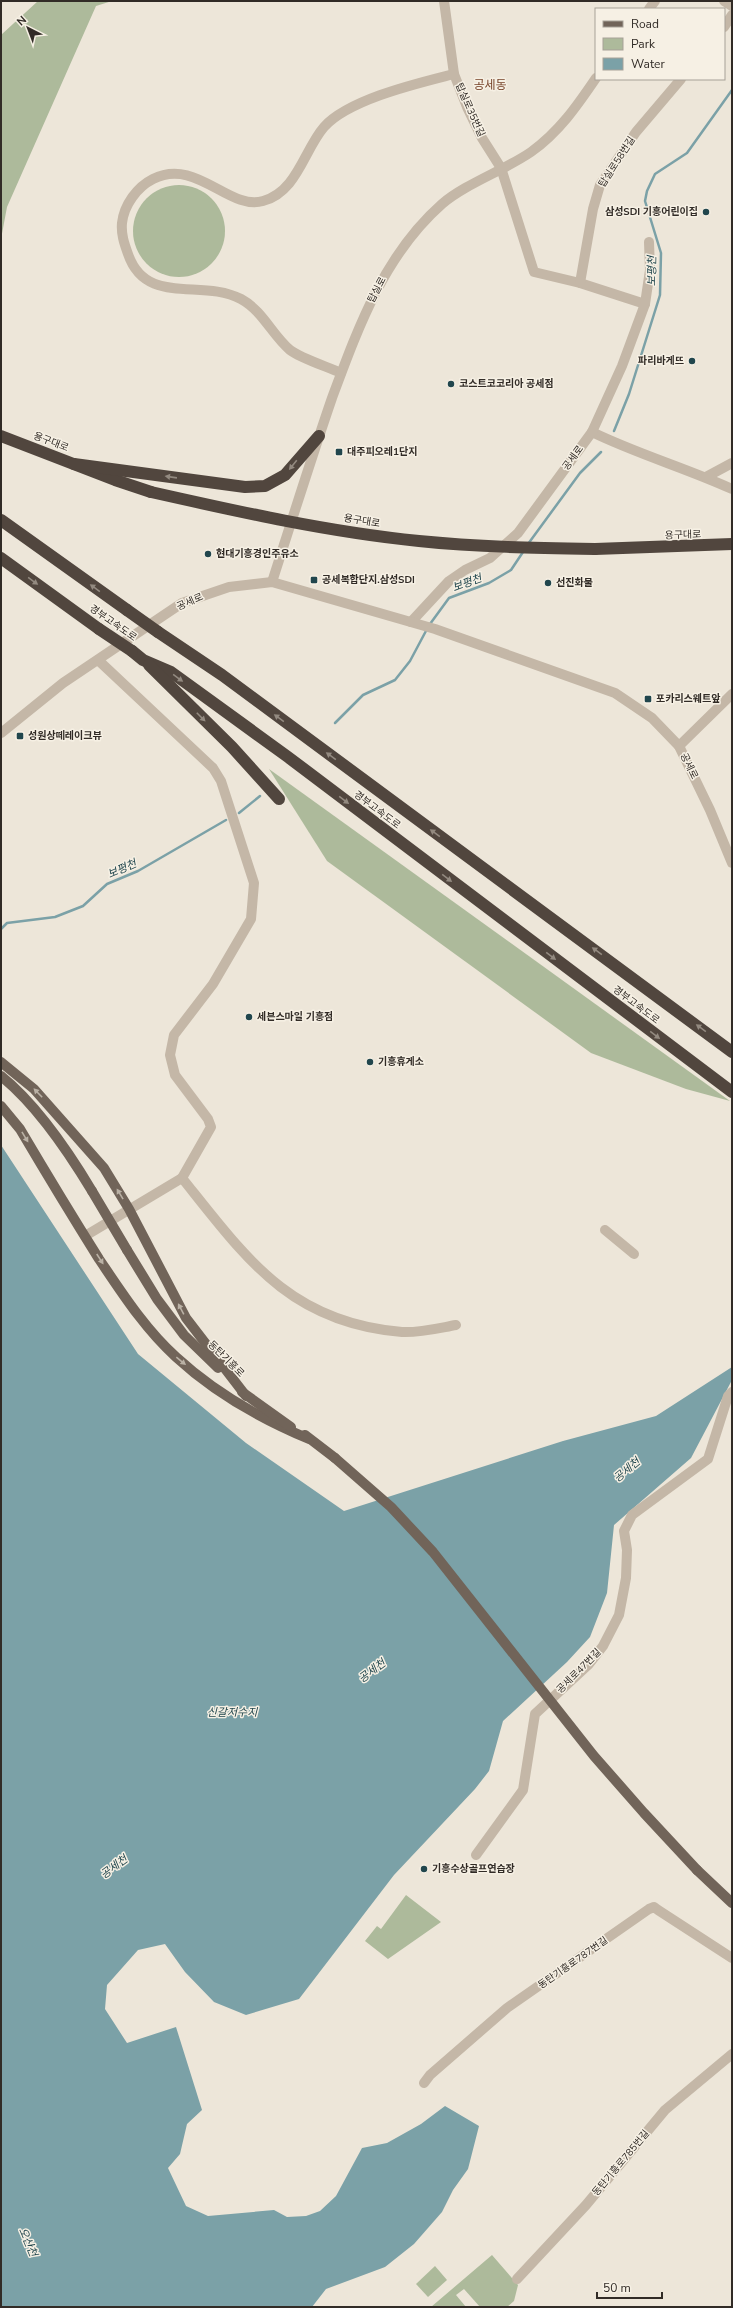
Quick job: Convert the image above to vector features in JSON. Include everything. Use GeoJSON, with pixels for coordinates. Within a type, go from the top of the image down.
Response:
{"type":"FeatureCollection","features":[{"type":"Feature","properties":{"kind":"highway","name":"용구대로"},"geometry":{"type":"LineString","coordinates":[[1,436],[151,492],[254,515],[396,538],[477,546],[595,549],[732,544]]}},
{"type":"Feature","properties":{"kind":"highway"},"geometry":{"type":"LineString","coordinates":[[74,464],[231,485],[265,486],[285,475],[319,436]]}},
{"type":"Feature","properties":{"kind":"highway","name":"경부고속도로"},"geometry":{"type":"LineString","coordinates":[[1,520],[126,610],[222,675],[732,1052]]}},
{"type":"Feature","properties":{"kind":"highway","name":"경부고속도로"},"geometry":{"type":"LineString","coordinates":[[1,558],[143,660],[171,672],[288,757],[732,1092]]}},
{"type":"Feature","properties":{"kind":"highway"},"geometry":{"type":"LineString","coordinates":[[143,660],[262,780],[276,801]]}},
{"type":"Feature","properties":{"kind":"main road"},"geometry":{"type":"LineString","coordinates":[[1,1062],[34,1089],[66,1123],[104,1168],[129,1209],[186,1318],[246,1396]]}},
{"type":"Feature","properties":{"kind":"main road","name":"동탄기흥로"},"geometry":{"type":"LineString","coordinates":[[1,1076],[15,1087],[71,1157],[156,1299],[184,1334],[246,1396],[335,1458],[391,1508],[433,1552],[594,1756],[697,1870],[732,1904]]}},
{"type":"Feature","properties":{"kind":"main road"},"geometry":{"type":"LineString","coordinates":[[1,1106],[20,1129],[84,1236],[120,1291],[146,1324],[175,1356],[218,1391],[276,1425],[309,1439]]}},
{"type":"Feature","properties":{"kind":"street","name":"탑실로35번길"},"geometry":{"type":"LineString","coordinates":[[444,1],[454,74],[466,107],[482,138],[501,168],[534,272],[580,283]]}},
{"type":"Feature","properties":{"kind":"street"},"geometry":{"type":"LineString","coordinates":[[724,1],[732,6]]}},
{"type":"Feature","properties":{"kind":"street"},"geometry":{"type":"LineString","coordinates":[[725,26],[732,15]]}},
{"type":"Feature","properties":{"kind":"street"},"geometry":{"type":"LineString","coordinates":[[342,373],[290,350],[262,316],[242,299],[216,290],[163,288],[145,279],[130,260],[121,233],[123,213],[133,195],[153,178],[173,174],[196,176],[245,201],[262,202],[277,194],[292,180],[325,126],[358,104],[454,74]]}},
{"type":"Feature","properties":{"kind":"street","name":"탑실로"},"geometry":{"type":"LineString","coordinates":[[272,582],[319,436],[342,373],[374,291],[402,247],[442,204],[501,168],[530,153],[558,130],[578,106],[595,80]]}},
{"type":"Feature","properties":{"kind":"street","name":"탑실로58번길"},"geometry":{"type":"LineString","coordinates":[[580,283],[593,209],[600,185],[636,132],[680,80]]}},
{"type":"Feature","properties":{"kind":"street","name":"공세로"},"geometry":{"type":"LineString","coordinates":[[414,623],[449,581],[465,570],[490,558],[518,534],[592,432],[622,366],[645,304],[650,270],[649,242]]}},
{"type":"Feature","properties":{"kind":"street"},"geometry":{"type":"LineString","coordinates":[[580,283],[645,304]]}},
{"type":"Feature","properties":{"kind":"street"},"geometry":{"type":"LineString","coordinates":[[592,432],[614,442],[706,477],[732,489]]}},
{"type":"Feature","properties":{"kind":"street"},"geometry":{"type":"LineString","coordinates":[[706,477],[732,464]]}},
{"type":"Feature","properties":{"kind":"street","name":"공세로"},"geometry":{"type":"LineString","coordinates":[[1,733],[63,683],[182,603],[229,587],[272,582],[435,629],[615,693],[652,718],[679,746],[710,810],[732,863]]}},
{"type":"Feature","properties":{"kind":"street"},"geometry":{"type":"LineString","coordinates":[[84,1236],[182,1178],[211,1127],[208,1118],[175,1076],[170,1055],[174,1035],[212,984],[251,919],[254,882],[221,781],[214,768],[98,660]]}},
{"type":"Feature","properties":{"kind":"street"},"geometry":{"type":"LineString","coordinates":[[679,746],[732,694]]}},
{"type":"Feature","properties":{"kind":"street"},"geometry":{"type":"LineString","coordinates":[[182,1178],[231,1239],[270,1279],[296,1300],[342,1321],[403,1332],[456,1325]]}},
{"type":"Feature","properties":{"kind":"street"},"geometry":{"type":"LineString","coordinates":[[605,1230],[634,1254]]}},
{"type":"Feature","properties":{"kind":"street","name":"공세로47번길"},"geometry":{"type":"LineString","coordinates":[[476,1855],[523,1790],[535,1714],[589,1664],[603,1646],[619,1615],[626,1578],[627,1550],[624,1531],[627,1521],[632,1515],[708,1459],[728,1396],[732,1392]]}},
{"type":"Feature","properties":{"kind":"street","name":"동탄기흥로787번길"},"geometry":{"type":"LineString","coordinates":[[424,2083],[430,2074],[507,2008],[649,1909],[654,1907],[732,1958]]}},
{"type":"Feature","properties":{"kind":"street","name":"동탄기흥로785번길"},"geometry":{"type":"LineString","coordinates":[[517,2279],[586,2205],[665,2110],[732,2054]]}},
{"type":"Feature","properties":{"kind":"green space"},"geometry":{"type":"Polygon","coordinates":[[[38,1],[112,1],[96,6],[7,207],[1,239],[1,35],[38,1]]]}},
{"type":"Feature","properties":{"kind":"green space"},"geometry":{"type":"Polygon","coordinates":[[[179,185],[197,188],[212,198],[222,213],[225,231],[222,249],[212,264],[197,274],[179,277],[161,274],[146,264],[136,249],[133,231],[136,213],[146,198],[161,188],[179,185]]]}},
{"type":"Feature","properties":{"kind":"green space"},"geometry":{"type":"Polygon","coordinates":[[[269,769],[730,1101],[686,1089],[591,1053],[327,861],[269,769]]]}},
{"type":"Feature","properties":{"kind":"green space"},"geometry":{"type":"Polygon","coordinates":[[[406,1895],[441,1922],[388,1959],[365,1941],[377,1926],[381,1929],[406,1895]]]}},
{"type":"Feature","properties":{"kind":"green space"},"geometry":{"type":"Polygon","coordinates":[[[492,2255],[518,2285],[514,2301],[507,2307],[480,2307],[464,2289],[456,2295],[466,2307],[431,2307],[492,2255]]]}},
{"type":"Feature","properties":{"kind":"green space"},"geometry":{"type":"Polygon","coordinates":[[[435,2266],[447,2280],[428,2297],[416,2284],[435,2266]]]}},
{"type":"Feature","properties":{"kind":"water","name":"신갈저수지"},"geometry":{"type":"Polygon","coordinates":[[[1,1145],[138,1354],[246,1443],[344,1511],[563,1441],[656,1416],[732,1367],[732,1380],[691,1458],[614,1525],[607,1593],[590,1637],[567,1662],[503,1721],[489,1771],[475,1789],[394,1875],[299,1999],[246,2015],[214,2002],[185,1972],[165,1944],[138,1950],[107,1985],[105,2009],[127,2043],[176,2027],[202,2110],[187,2124],[180,2154],[168,2168],[186,2206],[208,2216],[274,2210],[287,2217],[306,2216],[320,2211],[336,2196],[362,2148],[387,2143],[421,2124],[445,2106],[479,2126],[468,2169],[453,2190],[442,2212],[414,2244],[385,2267],[326,2289],[312,2307],[1,2307],[1,1145]]]}},
{"type":"Feature","properties":{"kind":"waterway","name":"보평천"},"geometry":{"type":"LineString","coordinates":[[614,431],[629,394],[660,295],[661,253],[645,201],[647,191],[655,174],[687,153],[732,90]]}},
{"type":"Feature","properties":{"kind":"waterway","name":"보평천"},"geometry":{"type":"LineString","coordinates":[[528,544],[580,473],[601,452]]}},
{"type":"Feature","properties":{"kind":"waterway","name":"보평천"},"geometry":{"type":"LineString","coordinates":[[430,624],[449,598],[489,583],[511,570],[523,552]]}},
{"type":"Feature","properties":{"kind":"waterway","name":"보평천"},"geometry":{"type":"LineString","coordinates":[[335,723],[363,695],[395,680],[410,661],[427,629]]}},
{"type":"Feature","properties":{"kind":"waterway","name":"보평천"},"geometry":{"type":"LineString","coordinates":[[239,813],[260,796]]}},
{"type":"Feature","properties":{"kind":"waterway","name":"보평천"},"geometry":{"type":"LineString","coordinates":[[1,929],[7,923],[55,917],[83,906],[107,884],[138,871],[226,820]]}},
{"type":"Feature","properties":{"kind":"place","name":"삼성SDI 기흥어린이집"},"geometry":{"type":"Point","coordinates":[706,212]}},
{"type":"Feature","properties":{"kind":"place","name":"파리바게뜨"},"geometry":{"type":"Point","coordinates":[692,361]}},
{"type":"Feature","properties":{"kind":"place","name":"코스트코코리아 공세점"},"geometry":{"type":"Point","coordinates":[451,384]}},
{"type":"Feature","properties":{"kind":"place","name":"대주피오레1단지"},"geometry":{"type":"Point","coordinates":[339,452]}},
{"type":"Feature","properties":{"kind":"place","name":"현대기흥경인주유소"},"geometry":{"type":"Point","coordinates":[208,554]}},
{"type":"Feature","properties":{"kind":"place","name":"공세복합단지.삼성SDI"},"geometry":{"type":"Point","coordinates":[314,580]}},
{"type":"Feature","properties":{"kind":"place","name":"선진화물"},"geometry":{"type":"Point","coordinates":[548,583]}},
{"type":"Feature","properties":{"kind":"place","name":"포카리스웨트앞"},"geometry":{"type":"Point","coordinates":[648,699]}},
{"type":"Feature","properties":{"kind":"place","name":"성원상떼레이크뷰"},"geometry":{"type":"Point","coordinates":[20,736]}},
{"type":"Feature","properties":{"kind":"place","name":"세븐스마일 기흥점"},"geometry":{"type":"Point","coordinates":[249,1017]}},
{"type":"Feature","properties":{"kind":"place","name":"기흥휴게소"},"geometry":{"type":"Point","coordinates":[370,1062]}},
{"type":"Feature","properties":{"kind":"place","name":"기흥수상골프연습장"},"geometry":{"type":"Point","coordinates":[424,1869]}},
{"type":"Feature","properties":{"kind":"district","name":"공세동"},"geometry":{"type":"Point","coordinates":[490,85]}},
{"type":"Feature","properties":{"kind":"water label","name":"공세천"},"geometry":{"type":"Point","coordinates":[627,1470]}},
{"type":"Feature","properties":{"kind":"water label","name":"공세천"},"geometry":{"type":"Point","coordinates":[372,1671]}},
{"type":"Feature","properties":{"kind":"water label","name":"공세천"},"geometry":{"type":"Point","coordinates":[114,1867]}},
{"type":"Feature","properties":{"kind":"water label","name":"오산천"},"geometry":{"type":"Point","coordinates":[28,2242]}}]}
